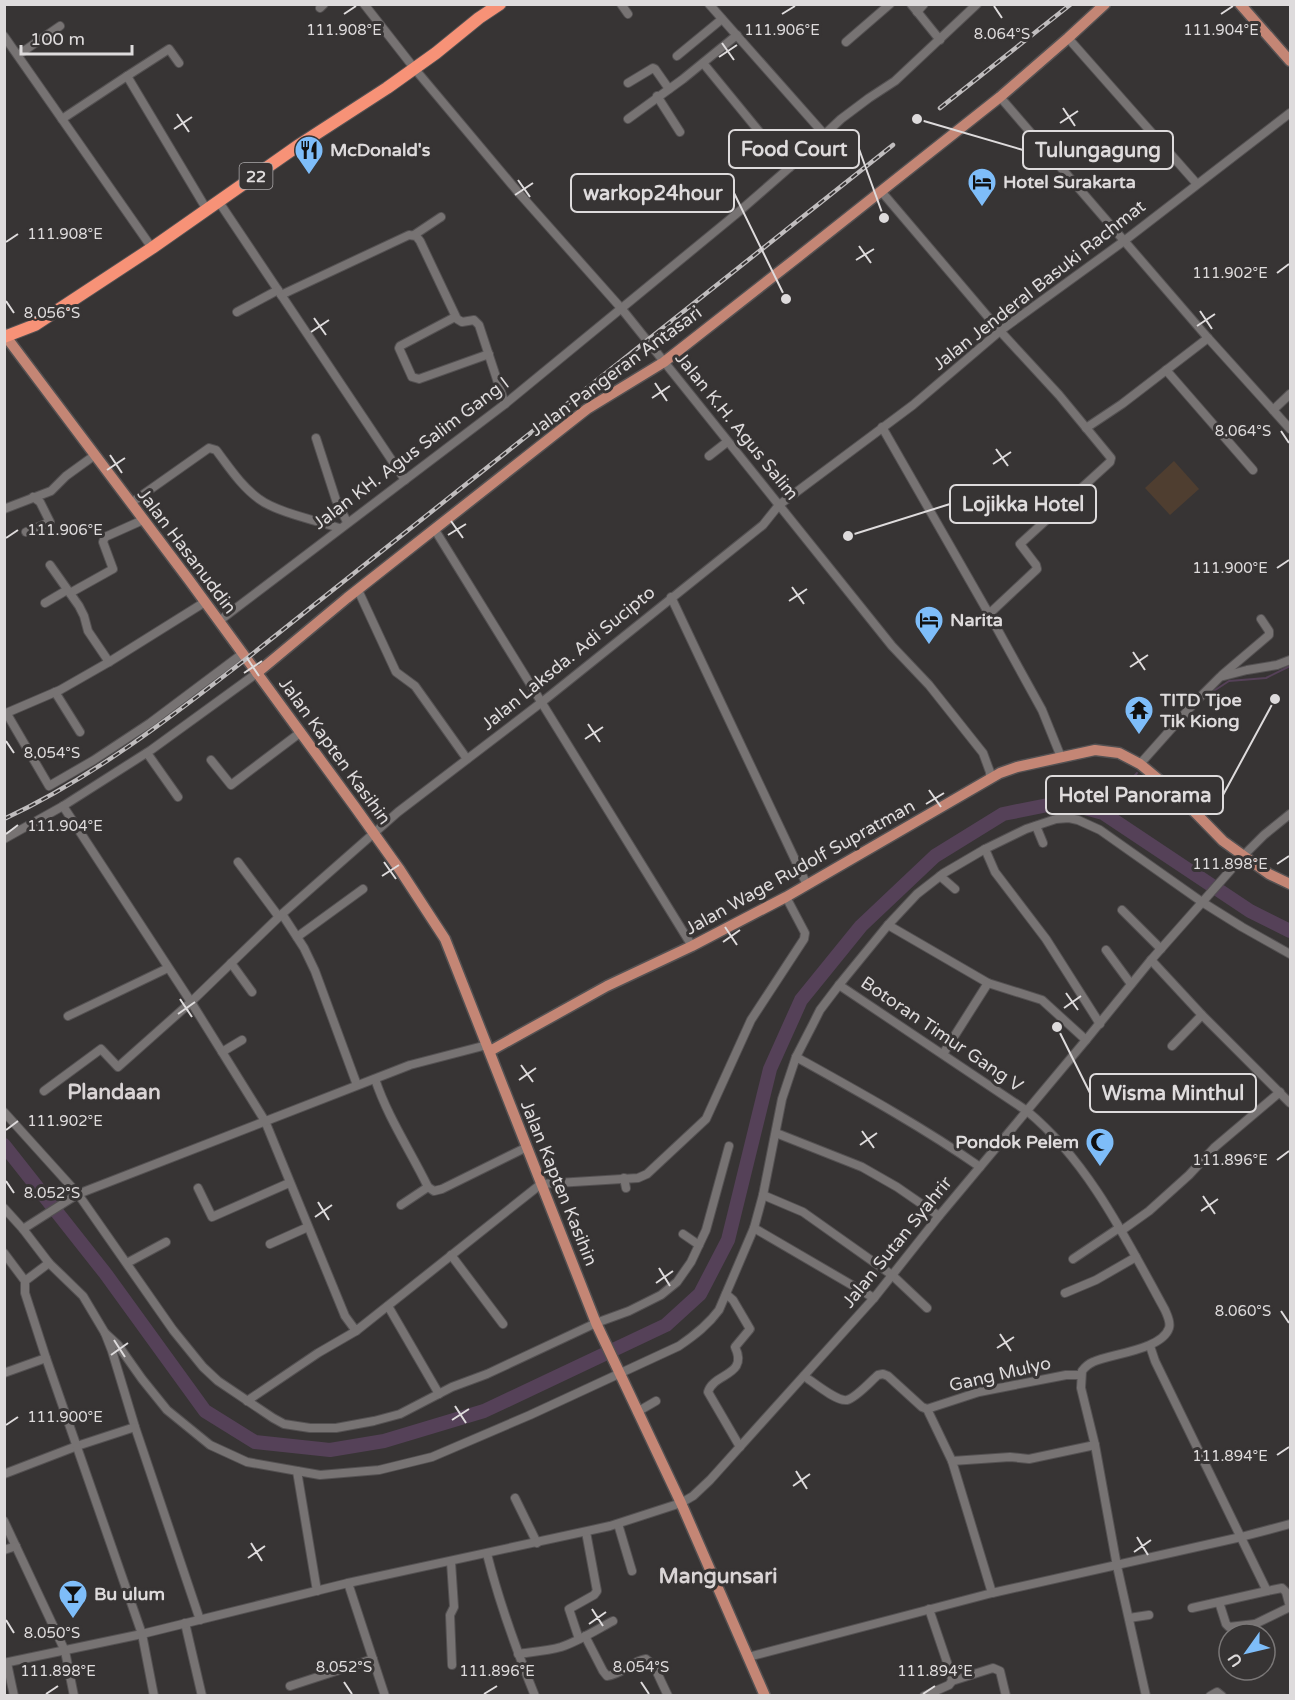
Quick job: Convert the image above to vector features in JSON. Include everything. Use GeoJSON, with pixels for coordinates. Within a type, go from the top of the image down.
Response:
{"type":"FeatureCollection","features":[{"type":"Feature","properties":{"kind":"highway","name":"22"},"geometry":{"type":"LineString","coordinates":[[5,336],[35,325],[152,248],[436,53],[500,4]]}},
{"type":"Feature","properties":{"kind":"main road","name":"Jalan Pangeran Antasari"},"geometry":{"type":"LineString","coordinates":[[257,673],[587,409],[664,362],[881,191],[1000,96],[1105,4]]}},
{"type":"Feature","properties":{"kind":"main road"},"geometry":{"type":"LineString","coordinates":[[1240,4],[1290,61]]}},
{"type":"Feature","properties":{"kind":"main road","name":"Jalan Hasanuddin"},"geometry":{"type":"LineString","coordinates":[[5,336],[257,673]]}},
{"type":"Feature","properties":{"kind":"main road","name":"Jalan Kapten Kasihin"},"geometry":{"type":"LineString","coordinates":[[257,673],[374,834],[445,939],[597,1325],[681,1503],[765,1695]]}},
{"type":"Feature","properties":{"kind":"main road","name":"Jalan Wage Rudolf Supratman"},"geometry":{"type":"LineString","coordinates":[[488,1048],[625,976],[692,946],[786,897],[1008,770],[1095,750],[1119,753],[1140,764],[1180,797],[1223,841],[1269,874],[1290,884]]}},
{"type":"Feature","properties":{"kind":"street","name":"Jalan K.H. Agus Salim"},"geometry":{"type":"LineString","coordinates":[[364,4],[414,68],[518,192],[621,308],[892,646],[929,685],[983,753],[990,772],[990,779]]}},
{"type":"Feature","properties":{"kind":"street"},"geometry":{"type":"LineString","coordinates":[[621,4],[628,14]]}},
{"type":"Feature","properties":{"kind":"street"},"geometry":{"type":"LineString","coordinates":[[709,4],[824,134]]}},
{"type":"Feature","properties":{"kind":"street"},"geometry":{"type":"LineString","coordinates":[[846,42],[890,4]]}},
{"type":"Feature","properties":{"kind":"street"},"geometry":{"type":"LineString","coordinates":[[924,4],[914,8],[940,40]]}},
{"type":"Feature","properties":{"kind":"street","name":"Jalan KH. Agus Salim Gang I"},"geometry":{"type":"LineString","coordinates":[[219,621],[505,404],[789,168],[824,134],[869,98],[895,81],[977,4]]}},
{"type":"Feature","properties":{"kind":"street"},"geometry":{"type":"LineString","coordinates":[[677,56],[722,19]]}},
{"type":"Feature","properties":{"kind":"street"},"geometry":{"type":"LineString","coordinates":[[18,55],[60,26]]}},
{"type":"Feature","properties":{"kind":"street"},"geometry":{"type":"LineString","coordinates":[[628,119],[703,63],[736,35]]}},
{"type":"Feature","properties":{"kind":"street"},"geometry":{"type":"LineString","coordinates":[[4,36],[152,248]]}},
{"type":"Feature","properties":{"kind":"street"},"geometry":{"type":"LineString","coordinates":[[1068,38],[1197,184]]}},
{"type":"Feature","properties":{"kind":"street"},"geometry":{"type":"LineString","coordinates":[[62,119],[169,49],[179,63]]}},
{"type":"Feature","properties":{"kind":"street"},"geometry":{"type":"LineString","coordinates":[[703,63],[789,168]]}},
{"type":"Feature","properties":{"kind":"street"},"geometry":{"type":"LineString","coordinates":[[628,83],[653,68],[669,89]]}},
{"type":"Feature","properties":{"kind":"street"},"geometry":{"type":"LineString","coordinates":[[127,76],[207,210]]}},
{"type":"Feature","properties":{"kind":"street"},"geometry":{"type":"LineString","coordinates":[[657,96],[680,132]]}},
{"type":"Feature","properties":{"kind":"street"},"geometry":{"type":"LineString","coordinates":[[1000,96],[1208,338],[1290,429]]}},
{"type":"Feature","properties":{"kind":"street","name":"Jalan Jenderal Basuki Rachmat"},"geometry":{"type":"LineString","coordinates":[[780,505],[913,405],[1000,331],[1124,241],[1290,112]]}},
{"type":"Feature","properties":{"kind":"street"},"geometry":{"type":"LineString","coordinates":[[881,191],[1110,456],[1111,460],[1020,544],[1037,569],[989,614]]}},
{"type":"Feature","properties":{"kind":"street"},"geometry":{"type":"LineString","coordinates":[[219,202],[405,480]]}},
{"type":"Feature","properties":{"kind":"street"},"geometry":{"type":"LineString","coordinates":[[237,312],[409,235],[414,235],[441,217]]}},
{"type":"Feature","properties":{"kind":"street"},"geometry":{"type":"LineString","coordinates":[[414,235],[420,241],[455,317],[462,322],[477,321],[505,404]]}},
{"type":"Feature","properties":{"kind":"street"},"geometry":{"type":"LineString","coordinates":[[455,317],[400,345],[399,348],[413,378],[419,380],[489,354]]}},
{"type":"Feature","properties":{"kind":"street"},"geometry":{"type":"LineString","coordinates":[[1086,428],[1122,404],[1208,338]]}},
{"type":"Feature","properties":{"kind":"street"},"geometry":{"type":"LineString","coordinates":[[1166,370],[1253,470]]}},
{"type":"Feature","properties":{"kind":"street"},"geometry":{"type":"LineString","coordinates":[[1273,410],[1290,394]]}},
{"type":"Feature","properties":{"kind":"street"},"geometry":{"type":"LineString","coordinates":[[882,427],[1042,710],[1061,757]]}},
{"type":"Feature","properties":{"kind":"street"},"geometry":{"type":"LineString","coordinates":[[131,503],[212,448],[260,501],[281,510],[343,525],[316,438]]}},
{"type":"Feature","properties":{"kind":"street"},"geometry":{"type":"LineString","coordinates":[[709,456],[727,442]]}},
{"type":"Feature","properties":{"kind":"street"},"geometry":{"type":"LineString","coordinates":[[4,508],[51,491],[66,476],[95,455]]}},
{"type":"Feature","properties":{"kind":"street"},"geometry":{"type":"LineString","coordinates":[[26,532],[50,522],[40,502],[33,497]]}},
{"type":"Feature","properties":{"kind":"street","name":"Jalan Laksda. Adi Sucipto"},"geometry":{"type":"LineString","coordinates":[[44,1091],[101,1049],[118,1067],[191,1002],[281,916],[398,812],[542,702],[763,525],[780,505]]}},
{"type":"Feature","properties":{"kind":"street"},"geometry":{"type":"LineString","coordinates":[[45,603],[113,569],[103,542],[105,537],[143,520]]}},
{"type":"Feature","properties":{"kind":"street"},"geometry":{"type":"LineString","coordinates":[[435,531],[692,946]]}},
{"type":"Feature","properties":{"kind":"street"},"geometry":{"type":"LineString","coordinates":[[50,565],[84,616],[88,631],[109,663]]}},
{"type":"Feature","properties":{"kind":"street"},"geometry":{"type":"LineString","coordinates":[[358,590],[396,672],[415,686],[467,759]]}},
{"type":"Feature","properties":{"kind":"street"},"geometry":{"type":"LineString","coordinates":[[671,597],[807,885]]}},
{"type":"Feature","properties":{"kind":"street"},"geometry":{"type":"LineString","coordinates":[[205,602],[109,663],[56,692],[6,714],[49,786],[150,723],[242,654]]}},
{"type":"Feature","properties":{"kind":"street"},"geometry":{"type":"LineString","coordinates":[[1140,764],[1220,677],[1269,635],[1261,619]]}},
{"type":"Feature","properties":{"kind":"street"},"geometry":{"type":"LineString","coordinates":[[1220,677],[1290,660]]}},
{"type":"Feature","properties":{"kind":"street"},"geometry":{"type":"LineString","coordinates":[[4,839],[63,807],[147,753],[257,673]]}},
{"type":"Feature","properties":{"kind":"street"},"geometry":{"type":"LineString","coordinates":[[56,692],[81,732]]}},
{"type":"Feature","properties":{"kind":"street"},"geometry":{"type":"LineString","coordinates":[[211,760],[231,785],[301,732]]}},
{"type":"Feature","properties":{"kind":"street"},"geometry":{"type":"LineString","coordinates":[[147,753],[178,797]]}},
{"type":"Feature","properties":{"kind":"street"},"geometry":{"type":"LineString","coordinates":[[63,807],[191,1002],[265,1121],[345,1316],[356,1331]]}},
{"type":"Feature","properties":{"kind":"street","name":"Jalan Sutan Syahrir"},"geometry":{"type":"LineString","coordinates":[[6,1663],[142,1634],[348,1583],[586,1532],[681,1503],[693,1496],[874,1298],[1151,960],[1244,855],[1290,814]]}},
{"type":"Feature","properties":{"kind":"street"},"geometry":{"type":"LineString","coordinates":[[105,1333],[118,1344],[167,1410],[210,1445],[248,1462],[320,1475],[379,1470],[432,1456],[508,1425],[618,1371],[679,1346],[700,1332],[711,1321],[719,1310],[754,1228],[782,1099],[796,1057],[820,1010],[888,925],[917,894],[940,876],[985,849],[1036,826],[1062,818],[1078,820],[1108,835],[1242,927],[1290,954]]}},
{"type":"Feature","properties":{"kind":"street"},"geometry":{"type":"LineString","coordinates":[[1036,826],[1044,843]]}},
{"type":"Feature","properties":{"kind":"street"},"geometry":{"type":"LineString","coordinates":[[985,849],[995,872],[1046,939],[1100,1024]]}},
{"type":"Feature","properties":{"kind":"street"},"geometry":{"type":"LineString","coordinates":[[238,862],[304,948],[325,995],[357,1085]]}},
{"type":"Feature","properties":{"kind":"street"},"geometry":{"type":"LineString","coordinates":[[940,876],[955,889]]}},
{"type":"Feature","properties":{"kind":"street"},"geometry":{"type":"LineString","coordinates":[[297,937],[363,889]]}},
{"type":"Feature","properties":{"kind":"street"},"geometry":{"type":"LineString","coordinates":[[247,1401],[318,1353],[356,1331],[541,1184],[625,1183],[639,1178],[647,1174],[706,1119],[751,1020],[804,939],[805,933],[786,897]]}},
{"type":"Feature","properties":{"kind":"street"},"geometry":{"type":"LineString","coordinates":[[1122,910],[1161,949]]}},
{"type":"Feature","properties":{"kind":"street"},"geometry":{"type":"LineString","coordinates":[[888,925],[988,983],[1042,1000],[1086,1040]]}},
{"type":"Feature","properties":{"kind":"street"},"geometry":{"type":"LineString","coordinates":[[1106,950],[1131,984]]}},
{"type":"Feature","properties":{"kind":"street"},"geometry":{"type":"LineString","coordinates":[[1151,960],[1290,1103]]}},
{"type":"Feature","properties":{"kind":"street"},"geometry":{"type":"LineString","coordinates":[[231,963],[252,992]]}},
{"type":"Feature","properties":{"kind":"street"},"geometry":{"type":"LineString","coordinates":[[68,1017],[168,968]]}},
{"type":"Feature","properties":{"kind":"street"},"geometry":{"type":"LineString","coordinates":[[942,1054],[988,983]]}},
{"type":"Feature","properties":{"kind":"street","name":"Botoran Timur Gang V"},"geometry":{"type":"LineString","coordinates":[[839,985],[1027,1111],[1043,1124],[1075,1161],[1136,1257],[1168,1319],[1169,1328],[1150,1346]]}},
{"type":"Feature","properties":{"kind":"street"},"geometry":{"type":"LineString","coordinates":[[1172,1046],[1202,1015]]}},
{"type":"Feature","properties":{"kind":"street"},"geometry":{"type":"LineString","coordinates":[[222,1052],[242,1040]]}},
{"type":"Feature","properties":{"kind":"street"},"geometry":{"type":"LineString","coordinates":[[23,1229],[78,1194],[357,1085],[410,1065],[488,1048]]}},
{"type":"Feature","properties":{"kind":"street"},"geometry":{"type":"LineString","coordinates":[[796,1057],[899,1114],[980,1167]]}},
{"type":"Feature","properties":{"kind":"street"},"geometry":{"type":"LineString","coordinates":[[375,1079],[384,1105],[428,1187],[434,1191],[527,1147]]}},
{"type":"Feature","properties":{"kind":"street"},"geometry":{"type":"LineString","coordinates":[[1073,1259],[1149,1210],[1189,1175],[1215,1147],[1280,1092]]}},
{"type":"Feature","properties":{"kind":"street"},"geometry":{"type":"LineString","coordinates":[[4,1112],[78,1194],[172,1330],[203,1367],[218,1381],[284,1424],[310,1428],[336,1428],[400,1414],[452,1388],[661,1295],[677,1282],[691,1262],[706,1230],[729,1146]]}},
{"type":"Feature","properties":{"kind":"street"},"geometry":{"type":"LineString","coordinates":[[776,1132],[862,1167],[897,1187],[939,1216]]}},
{"type":"Feature","properties":{"kind":"street"},"geometry":{"type":"LineString","coordinates":[[198,1188],[212,1217],[289,1183]]}},
{"type":"Feature","properties":{"kind":"street"},"geometry":{"type":"LineString","coordinates":[[401,1205],[428,1187]]}},
{"type":"Feature","properties":{"kind":"street"},"geometry":{"type":"LineString","coordinates":[[763,1195],[803,1212],[892,1275],[927,1308]]}},
{"type":"Feature","properties":{"kind":"street"},"geometry":{"type":"LineString","coordinates":[[4,1208],[8,1220],[23,1229],[50,1263],[83,1296],[105,1333],[200,1620]]}},
{"type":"Feature","properties":{"kind":"street"},"geometry":{"type":"LineString","coordinates":[[270,1244],[308,1227]]}},
{"type":"Feature","properties":{"kind":"street"},"geometry":{"type":"LineString","coordinates":[[754,1228],[874,1298]]}},
{"type":"Feature","properties":{"kind":"street"},"geometry":{"type":"LineString","coordinates":[[683,1234],[699,1245]]}},
{"type":"Feature","properties":{"kind":"street"},"geometry":{"type":"LineString","coordinates":[[127,1263],[166,1242]]}},
{"type":"Feature","properties":{"kind":"street"},"geometry":{"type":"LineString","coordinates":[[4,1253],[25,1281],[25,1293],[46,1358],[142,1634],[154,1695]]}},
{"type":"Feature","properties":{"kind":"street"},"geometry":{"type":"LineString","coordinates":[[451,1255],[503,1324]]}},
{"type":"Feature","properties":{"kind":"street"},"geometry":{"type":"LineString","coordinates":[[1065,1293],[1096,1280],[1136,1257]]}},
{"type":"Feature","properties":{"kind":"street"},"geometry":{"type":"LineString","coordinates":[[25,1281],[50,1263]]}},
{"type":"Feature","properties":{"kind":"street"},"geometry":{"type":"LineString","coordinates":[[726,1294],[733,1300],[750,1329],[735,1347],[739,1353],[738,1362],[730,1373],[711,1384],[708,1392],[740,1447]]}},
{"type":"Feature","properties":{"kind":"street"},"geometry":{"type":"LineString","coordinates":[[388,1306],[439,1394]]}},
{"type":"Feature","properties":{"kind":"street"},"geometry":{"type":"LineString","coordinates":[[1146,1695],[1117,1566],[1095,1444],[1081,1388],[1081,1373],[1093,1362],[1150,1346],[1155,1361],[1267,1591]]}},
{"type":"Feature","properties":{"kind":"street"},"geometry":{"type":"LineString","coordinates":[[4,1373],[46,1358]]}},
{"type":"Feature","properties":{"kind":"street","name":"Gang Mulyo"},"geometry":{"type":"LineString","coordinates":[[927,1409],[996,1388],[1081,1373]]}},
{"type":"Feature","properties":{"kind":"street"},"geometry":{"type":"LineString","coordinates":[[804,1376],[838,1399],[847,1400],[878,1375],[883,1374],[927,1409],[952,1461],[992,1593]]}},
{"type":"Feature","properties":{"kind":"street"},"geometry":{"type":"LineString","coordinates":[[637,1412],[656,1401]]}},
{"type":"Feature","properties":{"kind":"street"},"geometry":{"type":"LineString","coordinates":[[4,1474],[135,1427]]}},
{"type":"Feature","properties":{"kind":"street"},"geometry":{"type":"LineString","coordinates":[[952,1461],[1010,1457],[1029,1459],[1095,1444]]}},
{"type":"Feature","properties":{"kind":"street"},"geometry":{"type":"LineString","coordinates":[[297,1471],[317,1591]]}},
{"type":"Feature","properties":{"kind":"street"},"geometry":{"type":"LineString","coordinates":[[516,1498],[537,1543]]}},
{"type":"Feature","properties":{"kind":"street"},"geometry":{"type":"LineString","coordinates":[[4,1521],[65,1651],[74,1695]]}},
{"type":"Feature","properties":{"kind":"street"},"geometry":{"type":"LineString","coordinates":[[618,1524],[632,1571]]}},
{"type":"Feature","properties":{"kind":"street"},"geometry":{"type":"LineString","coordinates":[[748,1657],[992,1593],[1117,1566],[1290,1524]]}},
{"type":"Feature","properties":{"kind":"street"},"geometry":{"type":"LineString","coordinates":[[586,1532],[597,1589],[594,1595],[569,1609],[582,1638],[607,1676],[614,1675],[640,1660],[650,1661],[668,1695]]}},
{"type":"Feature","properties":{"kind":"street"},"geometry":{"type":"LineString","coordinates":[[4,1550],[16,1545]]}},
{"type":"Feature","properties":{"kind":"street"},"geometry":{"type":"LineString","coordinates":[[487,1554],[518,1654],[535,1695]]}},
{"type":"Feature","properties":{"kind":"street"},"geometry":{"type":"LineString","coordinates":[[451,1562],[454,1607],[450,1615],[452,1665]]}},
{"type":"Feature","properties":{"kind":"street"},"geometry":{"type":"LineString","coordinates":[[348,1583],[385,1695]]}},
{"type":"Feature","properties":{"kind":"street"},"geometry":{"type":"LineString","coordinates":[[1192,1608],[1282,1588],[1288,1592],[1290,1607],[1259,1622]]}},
{"type":"Feature","properties":{"kind":"street"},"geometry":{"type":"LineString","coordinates":[[1219,1602],[1225,1622]]}},
{"type":"Feature","properties":{"kind":"street"},"geometry":{"type":"LineString","coordinates":[[929,1609],[952,1681]]}},
{"type":"Feature","properties":{"kind":"street"},"geometry":{"type":"LineString","coordinates":[[1129,1618],[1149,1615]]}},
{"type":"Feature","properties":{"kind":"street"},"geometry":{"type":"LineString","coordinates":[[518,1654],[554,1648],[582,1638],[613,1621]]}},
{"type":"Feature","properties":{"kind":"street"},"geometry":{"type":"LineString","coordinates":[[186,1623],[202,1695]]}},
{"type":"Feature","properties":{"kind":"street"},"geometry":{"type":"LineString","coordinates":[[290,1686],[373,1659]]}},
{"type":"Feature","properties":{"kind":"street"},"geometry":{"type":"LineString","coordinates":[[6,1663],[14,1695]]}},
{"type":"Feature","properties":{"kind":"street"},"geometry":{"type":"LineString","coordinates":[[924,1695],[943,1692],[952,1681],[993,1668],[1000,1671],[1006,1695]]}},
{"type":"Feature","properties":{"kind":"street"},"geometry":{"type":"LineString","coordinates":[[1210,1695],[1217,1692],[1222,1695]]}},
{"type":"Feature","properties":{"kind":"shaded area"},"geometry":{"type":"Polygon","coordinates":[[[1174,461],[1199,489],[1170,515],[1145,488],[1174,461]]]}},
{"type":"Feature","properties":{"kind":"waterway"},"geometry":{"type":"LineString","coordinates":[[1206,696],[1229,681],[1266,678],[1290,666]]}},
{"type":"Feature","properties":{"kind":"waterway"},"geometry":{"type":"LineString","coordinates":[[1103,813],[1137,773]]}},
{"type":"Feature","properties":{"kind":"waterway"},"geometry":{"type":"LineString","coordinates":[[4,1145],[105,1273],[205,1411],[255,1442],[330,1450],[384,1441],[484,1411],[666,1325],[700,1294],[728,1240],[770,1069],[801,1000],[861,926],[935,856],[1003,814],[1063,802],[1103,813],[1250,911],[1290,931]]}},
{"type":"Feature","properties":{"kind":"railway"},"geometry":{"type":"LineString","coordinates":[[940,108],[1071,4]]}},
{"type":"Feature","properties":{"kind":"railway"},"geometry":{"type":"LineString","coordinates":[[4,819],[37,803],[99,766],[188,703],[893,145]]}},
{"type":"Feature","properties":{"kind":"place","name":"Tulungagung"},"geometry":{"type":"Point","coordinates":[917,119]}},
{"type":"Feature","properties":{"kind":"place","name":"McDonald's"},"geometry":{"type":"Point","coordinates":[309,176]}},
{"type":"Feature","properties":{"kind":"place","name":"Hotel Surakarta"},"geometry":{"type":"Point","coordinates":[982,208]}},
{"type":"Feature","properties":{"kind":"place","name":"Food Court"},"geometry":{"type":"Point","coordinates":[884,218]}},
{"type":"Feature","properties":{"kind":"place","name":"warkop24hour"},"geometry":{"type":"Point","coordinates":[786,299]}},
{"type":"Feature","properties":{"kind":"place","name":"Lojikka Hotel"},"geometry":{"type":"Point","coordinates":[848,536]}},
{"type":"Feature","properties":{"kind":"place","name":"Narita"},"geometry":{"type":"Point","coordinates":[929,646]}},
{"type":"Feature","properties":{"kind":"place","name":"Hotel Panorama"},"geometry":{"type":"Point","coordinates":[1275,699]}},
{"type":"Feature","properties":{"kind":"place","name":"TITD Tjoe Tik Kiong"},"geometry":{"type":"Point","coordinates":[1139,736]}},
{"type":"Feature","properties":{"kind":"place","name":"Wisma Minthul"},"geometry":{"type":"Point","coordinates":[1057,1027]}},
{"type":"Feature","properties":{"kind":"place","name":"Pondok Pelem"},"geometry":{"type":"Point","coordinates":[1100,1168]}},
{"type":"Feature","properties":{"kind":"place","name":"Bu ulum"},"geometry":{"type":"Point","coordinates":[73,1620]}},
{"type":"Feature","properties":{"kind":"district","name":"Plandaan"},"geometry":{"type":"Point","coordinates":[114,1092]}},
{"type":"Feature","properties":{"kind":"district","name":"Mangunsari"},"geometry":{"type":"Point","coordinates":[718,1576]}}]}
